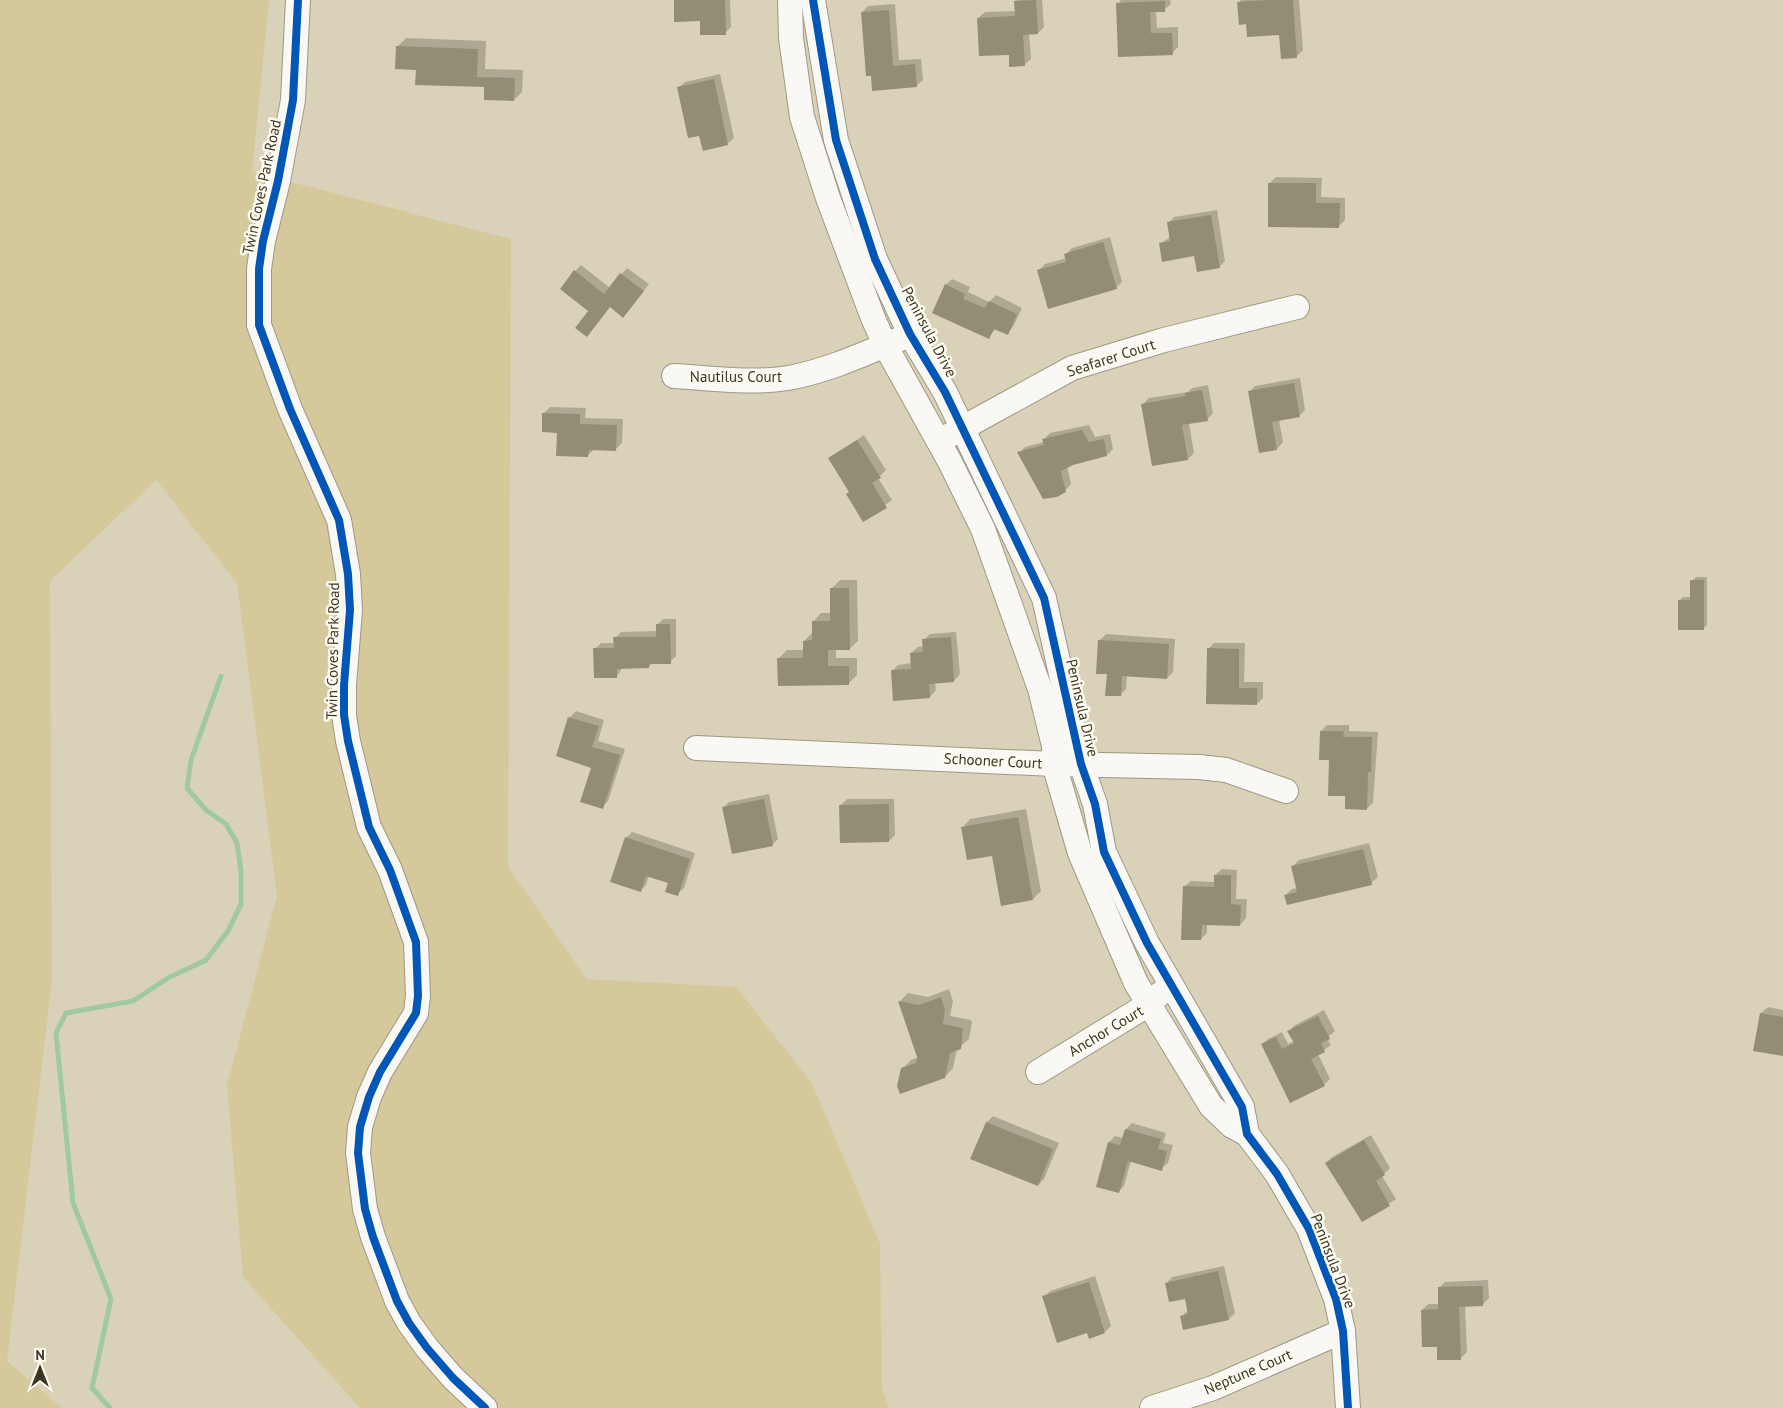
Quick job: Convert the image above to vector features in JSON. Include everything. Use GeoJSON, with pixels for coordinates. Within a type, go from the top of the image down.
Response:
{"type":"FeatureCollection","features":[{"type":"Feature","properties":{"kind":"street","name":"Twin Coves Park Road"},"geometry":{"type":"LineString","coordinates":[[298,0],[293,100],[278,181],[263,241],[259,269],[259,325],[290,409],[338,520],[348,574],[350,601],[344,685],[344,715],[348,741],[369,828],[390,870],[416,942],[418,996],[416,1013],[380,1072],[369,1097],[360,1127],[358,1153],[365,1209],[373,1238],[397,1301],[409,1323],[427,1348],[454,1378],[486,1408]]}},
{"type":"Feature","properties":{"kind":"street","name":"Peninsula Drive"},"geometry":{"type":"LineString","coordinates":[[790,0],[791,38],[802,117],[828,198],[885,345],[983,529],[1040,689],[1054,746],[1054,764],[1080,853],[1136,983],[1211,1106],[1232,1126],[1247,1134],[1277,1174],[1309,1228],[1336,1299],[1343,1331],[1348,1408]]}},
{"type":"Feature","properties":{"kind":"street","name":"Peninsula Drive"},"geometry":{"type":"LineString","coordinates":[[814,0],[836,140],[875,259],[910,334],[945,392],[1044,598],[1081,764],[1095,804],[1104,852],[1147,943],[1170,986],[1242,1108],[1247,1134]]}},
{"type":"Feature","properties":{"kind":"street","name":"Seafarer Court"},"geometry":{"type":"LineString","coordinates":[[938,442],[1072,368],[1164,340],[1298,307]]}},
{"type":"Feature","properties":{"kind":"street","name":"Nautilus Court"},"geometry":{"type":"LineString","coordinates":[[674,376],[760,380],[788,378],[824,370],[910,334]]}},
{"type":"Feature","properties":{"kind":"street","name":"Schooner Court"},"geometry":{"type":"LineString","coordinates":[[696,748],[1054,764],[1199,767],[1226,770],[1286,791]]}},
{"type":"Feature","properties":{"kind":"street","name":"Anchor Court"},"geometry":{"type":"LineString","coordinates":[[1038,1072],[1150,1004],[1170,986]]}},
{"type":"Feature","properties":{"kind":"street","name":"Neptune Court"},"geometry":{"type":"LineString","coordinates":[[1152,1408],[1213,1388],[1343,1331]]}},
{"type":"Feature","properties":{"kind":"shaded area"},"geometry":{"type":"Polygon","coordinates":[[[0,0],[269,0],[252,172],[511,239],[508,867],[587,979],[736,987],[812,1083],[880,1244],[882,1388],[889,1408],[360,1408],[243,1277],[227,1085],[277,896],[237,583],[156,480],[50,581],[52,980],[7,1361],[62,1408],[0,1408],[0,0]]]}},
{"type":"Feature","properties":{"kind":"building"},"geometry":{"type":"Polygon","coordinates":[[[674,0],[725,0],[726,35],[700,35],[700,21],[674,22],[674,0]]]}},
{"type":"Feature","properties":{"kind":"building"},"geometry":{"type":"Polygon","coordinates":[[[1036,0],[1038,34],[1023,35],[1025,66],[1009,67],[1009,55],[979,56],[977,18],[1015,16],[1014,1],[1036,0]]]}},
{"type":"Feature","properties":{"kind":"building"},"geometry":{"type":"Polygon","coordinates":[[[1293,0],[1297,58],[1281,59],[1279,35],[1247,37],[1246,24],[1239,25],[1237,2],[1293,0]]]}},
{"type":"Feature","properties":{"kind":"building"},"geometry":{"type":"Polygon","coordinates":[[[1165,1],[1165,12],[1150,12],[1151,33],[1172,33],[1173,55],[1118,57],[1116,3],[1165,1]]]}},
{"type":"Feature","properties":{"kind":"building"},"geometry":{"type":"Polygon","coordinates":[[[889,10],[893,66],[915,64],[917,87],[872,91],[871,76],[866,76],[861,12],[889,10]]]}},
{"type":"Feature","properties":{"kind":"building"},"geometry":{"type":"Polygon","coordinates":[[[396,46],[478,49],[477,77],[515,78],[514,101],[484,100],[484,87],[415,85],[416,70],[395,69],[396,46]]]}},
{"type":"Feature","properties":{"kind":"building"},"geometry":{"type":"Polygon","coordinates":[[[714,79],[728,145],[703,151],[699,136],[688,138],[677,87],[714,79]]]}},
{"type":"Feature","properties":{"kind":"building"},"geometry":{"type":"Polygon","coordinates":[[[1268,183],[1316,183],[1316,203],[1340,203],[1339,228],[1268,227],[1268,183]]]}},
{"type":"Feature","properties":{"kind":"building"},"geometry":{"type":"Polygon","coordinates":[[[1211,215],[1220,268],[1197,272],[1194,256],[1162,262],[1159,243],[1170,241],[1167,222],[1211,215]]]}},
{"type":"Feature","properties":{"kind":"building"},"geometry":{"type":"Polygon","coordinates":[[[1103,242],[1117,289],[1048,309],[1037,270],[1066,262],[1064,254],[1103,242]]]}},
{"type":"Feature","properties":{"kind":"building"},"geometry":{"type":"Polygon","coordinates":[[[574,270],[604,294],[620,273],[644,291],[623,318],[610,307],[587,337],[575,328],[588,311],[560,289],[574,270]]]}},
{"type":"Feature","properties":{"kind":"building"},"geometry":{"type":"Polygon","coordinates":[[[945,284],[965,294],[963,299],[985,308],[989,301],[1017,314],[1008,335],[994,329],[989,339],[932,313],[945,284]]]}},
{"type":"Feature","properties":{"kind":"building"},"geometry":{"type":"Polygon","coordinates":[[[1294,383],[1300,417],[1272,422],[1277,450],[1259,453],[1248,391],[1294,383]]]}},
{"type":"Feature","properties":{"kind":"building"},"geometry":{"type":"Polygon","coordinates":[[[1202,390],[1208,421],[1182,425],[1188,460],[1152,466],[1141,404],[1185,396],[1185,393],[1202,390]]]}},
{"type":"Feature","properties":{"kind":"building"},"geometry":{"type":"Polygon","coordinates":[[[542,413],[580,414],[580,424],[617,425],[616,451],[589,450],[588,457],[556,456],[557,433],[542,432],[542,413]]]}},
{"type":"Feature","properties":{"kind":"building"},"geometry":{"type":"Polygon","coordinates":[[[1082,430],[1089,442],[1104,439],[1107,456],[1073,465],[1061,471],[1066,492],[1057,497],[1043,499],[1017,452],[1044,445],[1042,439],[1082,430]]]}},
{"type":"Feature","properties":{"kind":"building"},"geometry":{"type":"Polygon","coordinates":[[[857,440],[881,478],[872,483],[887,508],[863,522],[846,494],[849,492],[828,458],[857,440]]]}},
{"type":"Feature","properties":{"kind":"building"},"geometry":{"type":"Polygon","coordinates":[[[1690,580],[1704,580],[1704,630],[1678,630],[1678,600],[1690,600],[1690,580]]]}},
{"type":"Feature","properties":{"kind":"building"},"geometry":{"type":"Polygon","coordinates":[[[830,588],[849,588],[850,650],[828,650],[828,666],[849,666],[849,685],[778,686],[777,658],[803,658],[803,641],[812,640],[812,621],[830,621],[830,588]]]}},
{"type":"Feature","properties":{"kind":"building"},"geometry":{"type":"Polygon","coordinates":[[[656,624],[670,624],[671,664],[649,664],[649,668],[617,669],[617,678],[594,678],[593,648],[614,648],[613,637],[656,637],[656,624]]]}},
{"type":"Feature","properties":{"kind":"building"},"geometry":{"type":"Polygon","coordinates":[[[951,637],[954,682],[929,684],[930,698],[893,701],[891,670],[911,669],[910,653],[923,652],[922,639],[951,637]]]}},
{"type":"Feature","properties":{"kind":"building"},"geometry":{"type":"Polygon","coordinates":[[[1098,640],[1169,644],[1167,679],[1122,676],[1121,696],[1105,696],[1107,674],[1096,674],[1098,640]]]}},
{"type":"Feature","properties":{"kind":"building"},"geometry":{"type":"Polygon","coordinates":[[[1207,648],[1239,649],[1239,688],[1257,688],[1257,705],[1206,704],[1207,648]]]}},
{"type":"Feature","properties":{"kind":"building"},"geometry":{"type":"Polygon","coordinates":[[[568,717],[599,726],[592,747],[620,755],[603,809],[580,802],[591,768],[556,756],[568,717]]]}},
{"type":"Feature","properties":{"kind":"building"},"geometry":{"type":"Polygon","coordinates":[[[1320,731],[1344,731],[1343,737],[1372,737],[1371,772],[1368,772],[1367,810],[1345,809],[1345,796],[1328,796],[1329,760],[1319,760],[1320,731]]]}},
{"type":"Feature","properties":{"kind":"building"},"geometry":{"type":"Polygon","coordinates":[[[764,799],[773,846],[732,854],[722,807],[764,799]]]}},
{"type":"Feature","properties":{"kind":"building"},"geometry":{"type":"Polygon","coordinates":[[[889,804],[889,842],[840,843],[839,805],[889,804]]]}},
{"type":"Feature","properties":{"kind":"building"},"geometry":{"type":"Polygon","coordinates":[[[1018,817],[1033,900],[1001,906],[992,856],[967,860],[961,827],[1018,817]]]}},
{"type":"Feature","properties":{"kind":"building"},"geometry":{"type":"Polygon","coordinates":[[[625,837],[690,859],[678,896],[665,892],[668,883],[646,876],[641,892],[610,882],[625,837]]]}},
{"type":"Feature","properties":{"kind":"building"},"geometry":{"type":"Polygon","coordinates":[[[1363,849],[1372,885],[1287,905],[1284,895],[1297,892],[1291,866],[1363,849]]]}},
{"type":"Feature","properties":{"kind":"building"},"geometry":{"type":"Polygon","coordinates":[[[1214,875],[1231,875],[1231,904],[1241,905],[1240,926],[1202,925],[1201,940],[1181,940],[1183,886],[1214,887],[1214,875]]]}},
{"type":"Feature","properties":{"kind":"building"},"geometry":{"type":"Polygon","coordinates":[[[941,997],[945,1010],[943,1024],[963,1028],[961,1049],[950,1053],[945,1078],[900,1094],[897,1086],[901,1068],[916,1063],[917,1057],[898,1001],[919,1005],[941,997]]]}},
{"type":"Feature","properties":{"kind":"building"},"geometry":{"type":"Polygon","coordinates":[[[1760,1013],[1783,1017],[1783,1056],[1753,1051],[1760,1013]]]}},
{"type":"Feature","properties":{"kind":"building"},"geometry":{"type":"Polygon","coordinates":[[[1318,1016],[1330,1039],[1321,1043],[1325,1052],[1311,1059],[1325,1086],[1290,1103],[1261,1044],[1276,1037],[1282,1049],[1294,1043],[1287,1031],[1318,1016]]]}},
{"type":"Feature","properties":{"kind":"building"},"geometry":{"type":"Polygon","coordinates":[[[986,1122],[1053,1149],[1038,1186],[970,1159],[986,1122]]]}},
{"type":"Feature","properties":{"kind":"building"},"geometry":{"type":"Polygon","coordinates":[[[1125,1129],[1161,1139],[1158,1149],[1167,1151],[1162,1171],[1128,1161],[1119,1193],[1096,1187],[1108,1142],[1120,1145],[1125,1129]]]}},
{"type":"Feature","properties":{"kind":"building"},"geometry":{"type":"Polygon","coordinates":[[[1364,1140],[1385,1175],[1376,1181],[1390,1206],[1362,1222],[1325,1163],[1364,1140]]]}},
{"type":"Feature","properties":{"kind":"building"},"geometry":{"type":"Polygon","coordinates":[[[1218,1271],[1229,1320],[1183,1330],[1180,1316],[1188,1314],[1185,1299],[1169,1302],[1165,1283],[1218,1271]]]}},
{"type":"Feature","properties":{"kind":"building"},"geometry":{"type":"Polygon","coordinates":[[[1089,1282],[1105,1333],[1089,1339],[1087,1333],[1057,1343],[1042,1296],[1089,1282]]]}},
{"type":"Feature","properties":{"kind":"building"},"geometry":{"type":"Polygon","coordinates":[[[1483,1286],[1483,1306],[1459,1307],[1461,1360],[1437,1360],[1437,1347],[1422,1347],[1421,1310],[1438,1309],[1438,1287],[1483,1286]]]}},
{"type":"Feature","properties":{"kind":"waterway"},"geometry":{"type":"LineString","coordinates":[[110,1408],[92,1388],[111,1299],[73,1203],[56,1033],[66,1013],[133,1001],[168,978],[206,960],[228,931],[241,904],[241,871],[237,843],[226,824],[206,810],[187,788],[191,760],[221,676]]}},
{"type":"Feature","properties":{"kind":"cycle path"},"geometry":{"type":"LineString","coordinates":[[298,0],[293,100],[278,181],[263,241],[259,269],[259,325],[290,409],[339,520],[348,574],[350,610],[344,685],[344,715],[348,741],[369,827],[390,870],[416,942],[418,996],[416,1013],[380,1072],[369,1097],[360,1127],[358,1153],[365,1209],[373,1237],[397,1301],[409,1323],[427,1348],[453,1378],[485,1408]]}},
{"type":"Feature","properties":{"kind":"cycle path"},"geometry":{"type":"LineString","coordinates":[[813,0],[836,140],[875,259],[910,334],[945,392],[1044,598],[1081,764],[1095,804],[1104,852],[1147,943],[1242,1107],[1247,1134],[1277,1174],[1309,1229],[1336,1299],[1343,1331],[1348,1408]]}}]}
